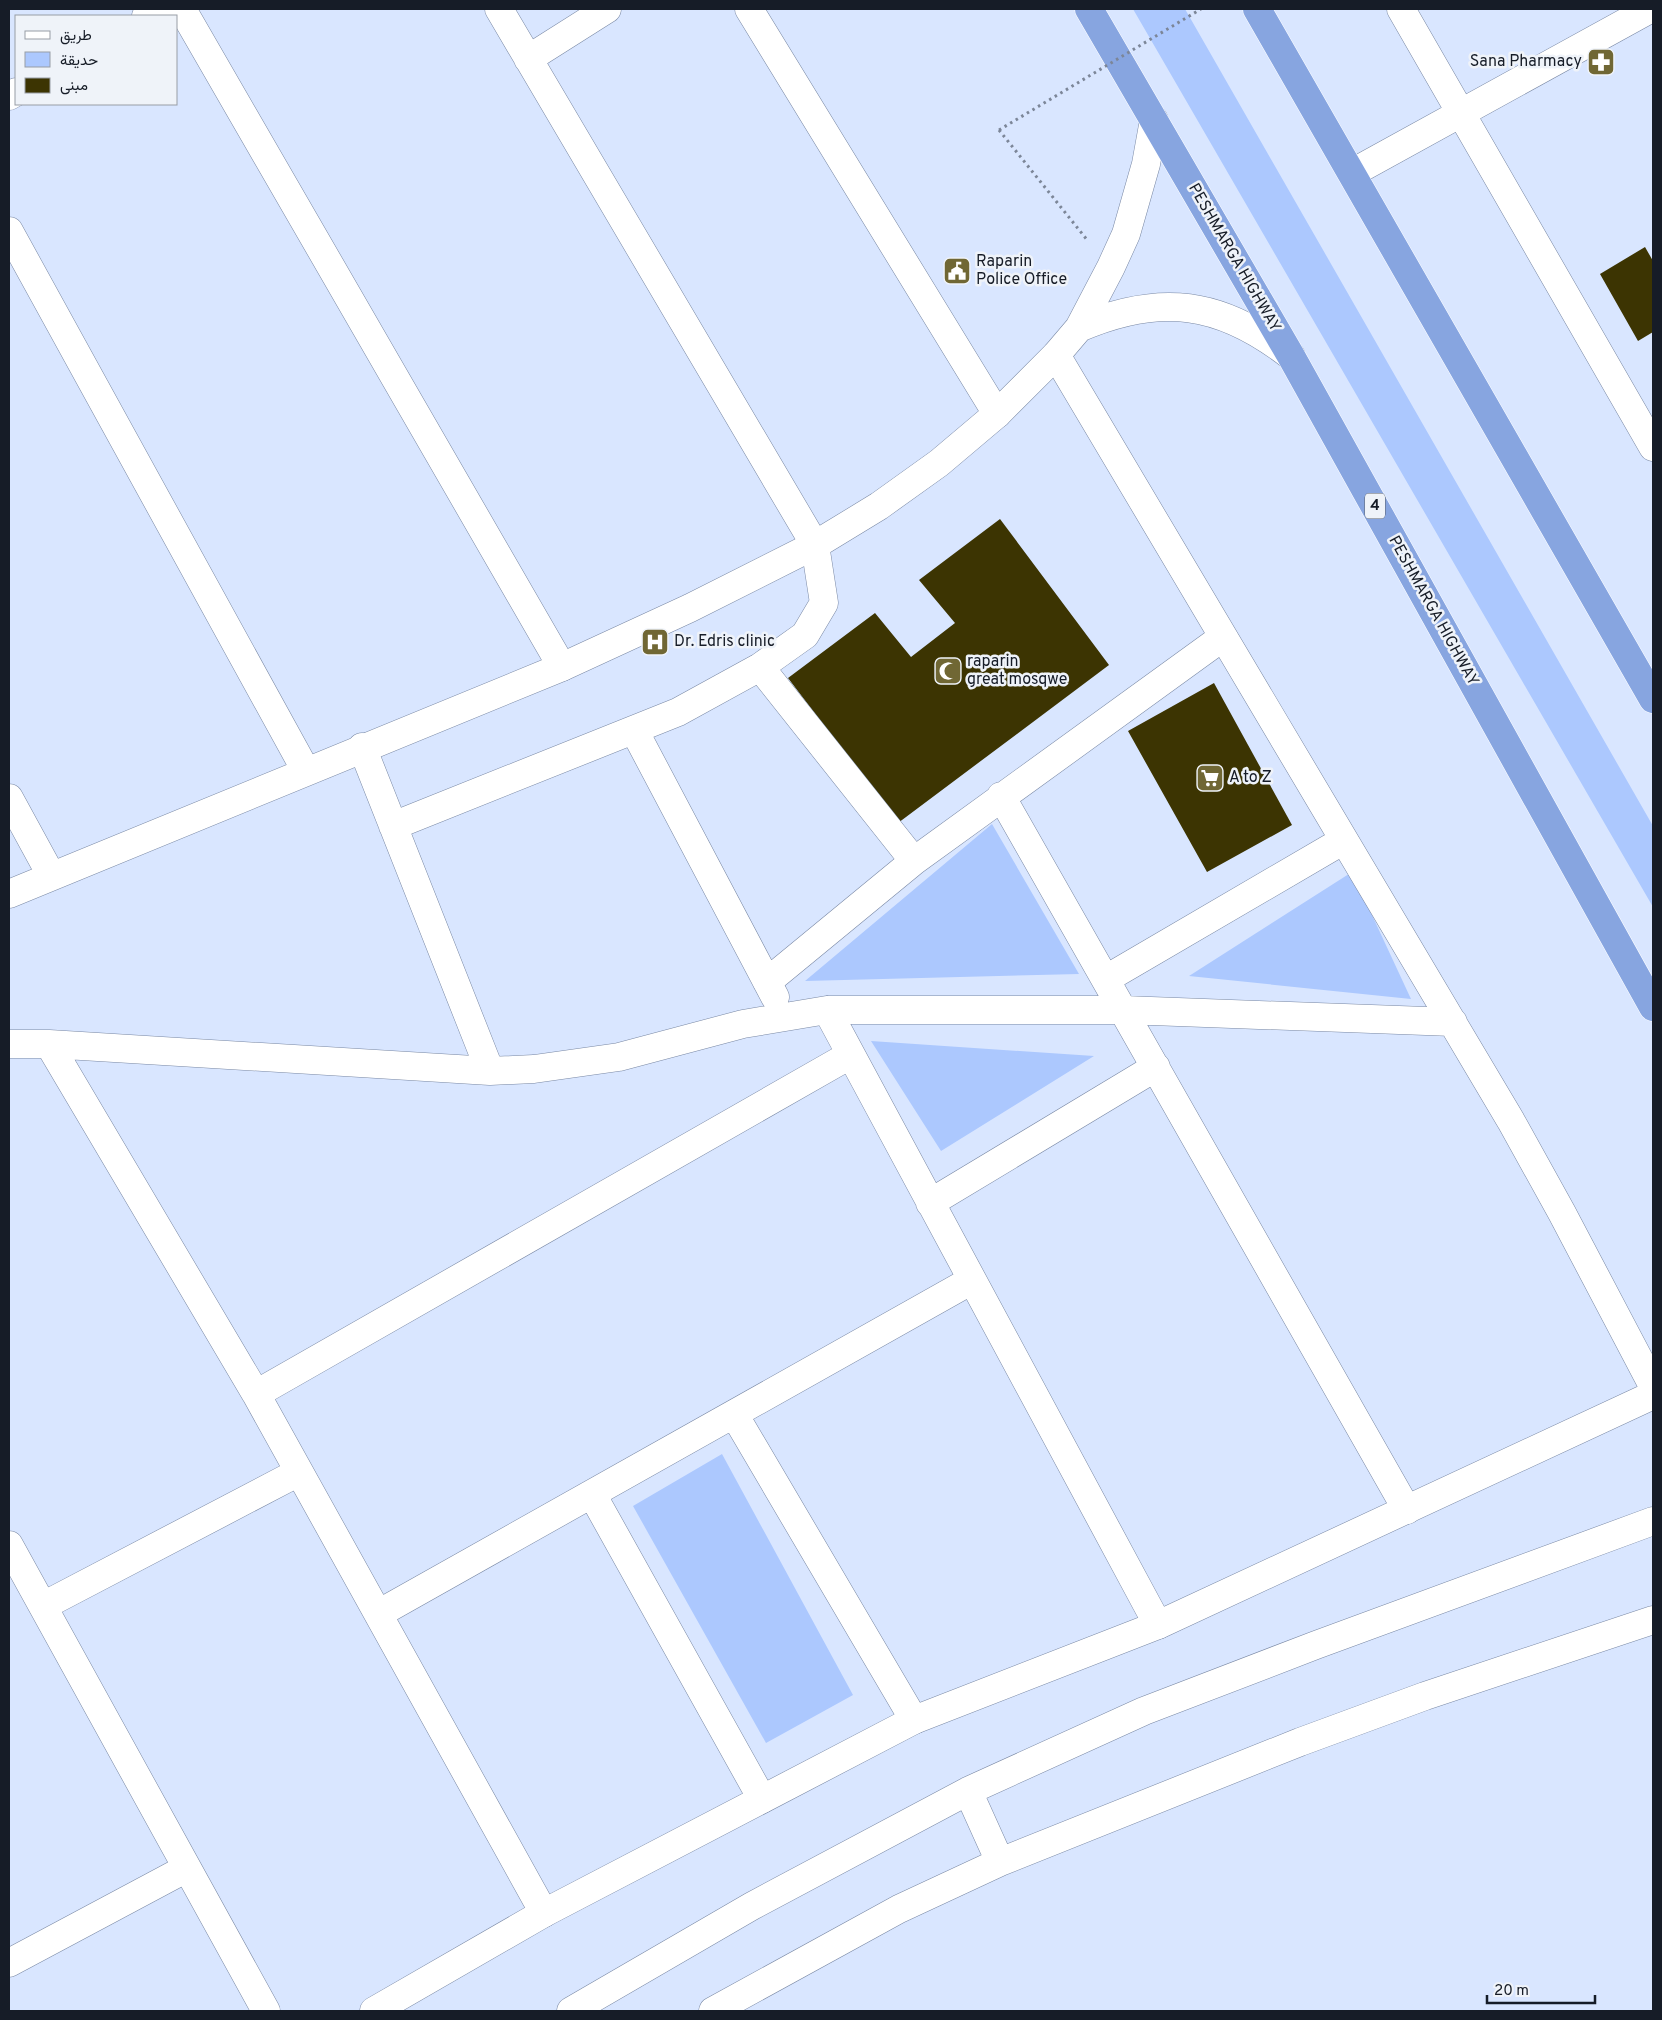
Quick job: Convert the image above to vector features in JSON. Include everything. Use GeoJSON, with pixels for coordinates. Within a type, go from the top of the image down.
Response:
{"type":"FeatureCollection","features":[{"type":"Feature","properties":{"kind":"highway","name":"PESHMARGA HIGHWAY"},"geometry":{"type":"LineString","coordinates":[[1089,9],[1291,356],[1653,1007]]}},
{"type":"Feature","properties":{"kind":"highway"},"geometry":{"type":"LineString","coordinates":[[1257,9],[1653,699]]}},
{"type":"Feature","properties":{"kind":"street"},"geometry":{"type":"LineString","coordinates":[[148,15],[159,9]]}},
{"type":"Feature","properties":{"kind":"street"},"geometry":{"type":"LineString","coordinates":[[182,9],[562,667]]}},
{"type":"Feature","properties":{"kind":"street"},"geometry":{"type":"LineString","coordinates":[[394,826],[678,712],[760,667],[805,634],[824,603],[815,545],[498,9]]}},
{"type":"Feature","properties":{"kind":"street"},"geometry":{"type":"LineString","coordinates":[[528,59],[607,9]]}},
{"type":"Feature","properties":{"kind":"street"},"geometry":{"type":"LineString","coordinates":[[749,9],[996,414]]}},
{"type":"Feature","properties":{"kind":"street"},"geometry":{"type":"LineString","coordinates":[[1401,9],[1653,447]]}},
{"type":"Feature","properties":{"kind":"street"},"geometry":{"type":"LineString","coordinates":[[1352,173],[1650,9]]}},
{"type":"Feature","properties":{"kind":"street"},"geometry":{"type":"LineString","coordinates":[[9,894],[50,875],[562,667],[690,608],[815,545],[879,506],[939,463],[996,414],[1056,355],[1079,328],[1126,234],[1146,164],[1154,120]]}},
{"type":"Feature","properties":{"kind":"street"},"geometry":{"type":"LineString","coordinates":[[9,231],[306,771]]}},
{"type":"Feature","properties":{"kind":"street"},"geometry":{"type":"LineString","coordinates":[[1079,328],[1104,317],[1131,310],[1186,307],[1215,313],[1242,323],[1268,338],[1291,356]]}},
{"type":"Feature","properties":{"kind":"street"},"geometry":{"type":"LineString","coordinates":[[1056,355],[1453,1022],[1562,1213],[1653,1386]]}},
{"type":"Feature","properties":{"kind":"street"},"geometry":{"type":"LineString","coordinates":[[767,982],[914,861],[1001,796],[1223,637]]}},
{"type":"Feature","properties":{"kind":"street"},"geometry":{"type":"LineString","coordinates":[[760,667],[914,861]]}},
{"type":"Feature","properties":{"kind":"street"},"geometry":{"type":"LineString","coordinates":[[634,730],[786,1016]]}},
{"type":"Feature","properties":{"kind":"street"},"geometry":{"type":"LineString","coordinates":[[362,747],[490,1071]]}},
{"type":"Feature","properties":{"kind":"street"},"geometry":{"type":"LineString","coordinates":[[1001,796],[1407,1510]]}},
{"type":"Feature","properties":{"kind":"street"},"geometry":{"type":"LineString","coordinates":[[9,798],[50,875]]}},
{"type":"Feature","properties":{"kind":"street"},"geometry":{"type":"LineString","coordinates":[[1106,980],[1344,840]]}},
{"type":"Feature","properties":{"kind":"street"},"geometry":{"type":"LineString","coordinates":[[9,1044],[49,1044],[490,1071],[534,1069],[619,1056],[744,1024],[827,1010],[1124,1010],[1453,1022]]}},
{"type":"Feature","properties":{"kind":"street"},"geometry":{"type":"LineString","coordinates":[[827,1010],[1158,1625]]}},
{"type":"Feature","properties":{"kind":"street"},"geometry":{"type":"LineString","coordinates":[[49,1044],[256,1394],[544,1913]]}},
{"type":"Feature","properties":{"kind":"street"},"geometry":{"type":"LineString","coordinates":[[256,1394],[850,1055]]}},
{"type":"Feature","properties":{"kind":"street"},"geometry":{"type":"LineString","coordinates":[[930,1202],[1156,1067]]}},
{"type":"Feature","properties":{"kind":"street"},"geometry":{"type":"LineString","coordinates":[[378,1614],[972,1280]]}},
{"type":"Feature","properties":{"kind":"street"},"geometry":{"type":"LineString","coordinates":[[374,2011],[544,1913],[914,1720],[1158,1625],[1653,1395]]}},
{"type":"Feature","properties":{"kind":"street"},"geometry":{"type":"LineString","coordinates":[[734,1414],[914,1720]]}},
{"type":"Feature","properties":{"kind":"street"},"geometry":{"type":"LineString","coordinates":[[43,1606],[299,1472]]}},
{"type":"Feature","properties":{"kind":"street"},"geometry":{"type":"LineString","coordinates":[[592,1494],[762,1799]]}},
{"type":"Feature","properties":{"kind":"street"},"geometry":{"type":"LineString","coordinates":[[571,2011],[752,1906],[968,1791],[1144,1711],[1316,1644],[1653,1521]]}},
{"type":"Feature","properties":{"kind":"street"},"geometry":{"type":"LineString","coordinates":[[9,1545],[266,2011]]}},
{"type":"Feature","properties":{"kind":"street"},"geometry":{"type":"LineString","coordinates":[[713,2011],[899,1909],[1000,1862],[1300,1742],[1424,1696],[1653,1620]]}},
{"type":"Feature","properties":{"kind":"street"},"geometry":{"type":"LineString","coordinates":[[968,1791],[1000,1862]]}},
{"type":"Feature","properties":{"kind":"street"},"geometry":{"type":"LineString","coordinates":[[9,1963],[187,1868]]}},
{"type":"Feature","properties":{"kind":"path"},"geometry":{"type":"LineString","coordinates":[[1084,236],[999,130],[1201,9]]}},
{"type":"Feature","properties":{"kind":"green space"},"geometry":{"type":"Polygon","coordinates":[[[1133,9],[1185,9],[1653,826],[1653,907],[1133,9]]]}},
{"type":"Feature","properties":{"kind":"green space"},"geometry":{"type":"Polygon","coordinates":[[[992,824],[1079,974],[805,981],[992,824]]]}},
{"type":"Feature","properties":{"kind":"green space"},"geometry":{"type":"Polygon","coordinates":[[[1352,872],[1411,999],[1189,976],[1352,872]]]}},
{"type":"Feature","properties":{"kind":"green space"},"geometry":{"type":"Polygon","coordinates":[[[871,1041],[1094,1056],[941,1151],[871,1041]]]}},
{"type":"Feature","properties":{"kind":"green space"},"geometry":{"type":"Polygon","coordinates":[[[722,1454],[853,1695],[766,1743],[633,1506],[722,1454]]]}},
{"type":"Feature","properties":{"kind":"building"},"geometry":{"type":"Polygon","coordinates":[[[1645,247],[1653,261],[1653,332],[1638,341],[1600,274],[1645,247]]]}},
{"type":"Feature","properties":{"kind":"building","name":"raparin great mosqwe"},"geometry":{"type":"Polygon","coordinates":[[[1000,519],[1109,665],[898,823],[788,678],[875,613],[911,657],[955,623],[919,580],[1000,519]]]}},
{"type":"Feature","properties":{"kind":"building","name":"A to Z"},"geometry":{"type":"Polygon","coordinates":[[[1214,683],[1292,825],[1207,872],[1128,731],[1214,683]]]}},
{"type":"Feature","properties":{"kind":"place","name":"Sana Pharmacy"},"geometry":{"type":"Point","coordinates":[1601,62]}},
{"type":"Feature","properties":{"kind":"place","name":"Raparin Police Office"},"geometry":{"type":"Point","coordinates":[957,271]}},
{"type":"Feature","properties":{"kind":"place","name":"Dr. Edris clinic"},"geometry":{"type":"Point","coordinates":[655,642]}},
{"type":"Feature","properties":{"kind":"place","name":"raparin great mosqwe"},"geometry":{"type":"Point","coordinates":[948,671]}},
{"type":"Feature","properties":{"kind":"place","name":"A to Z"},"geometry":{"type":"Point","coordinates":[1210,778]}}]}
